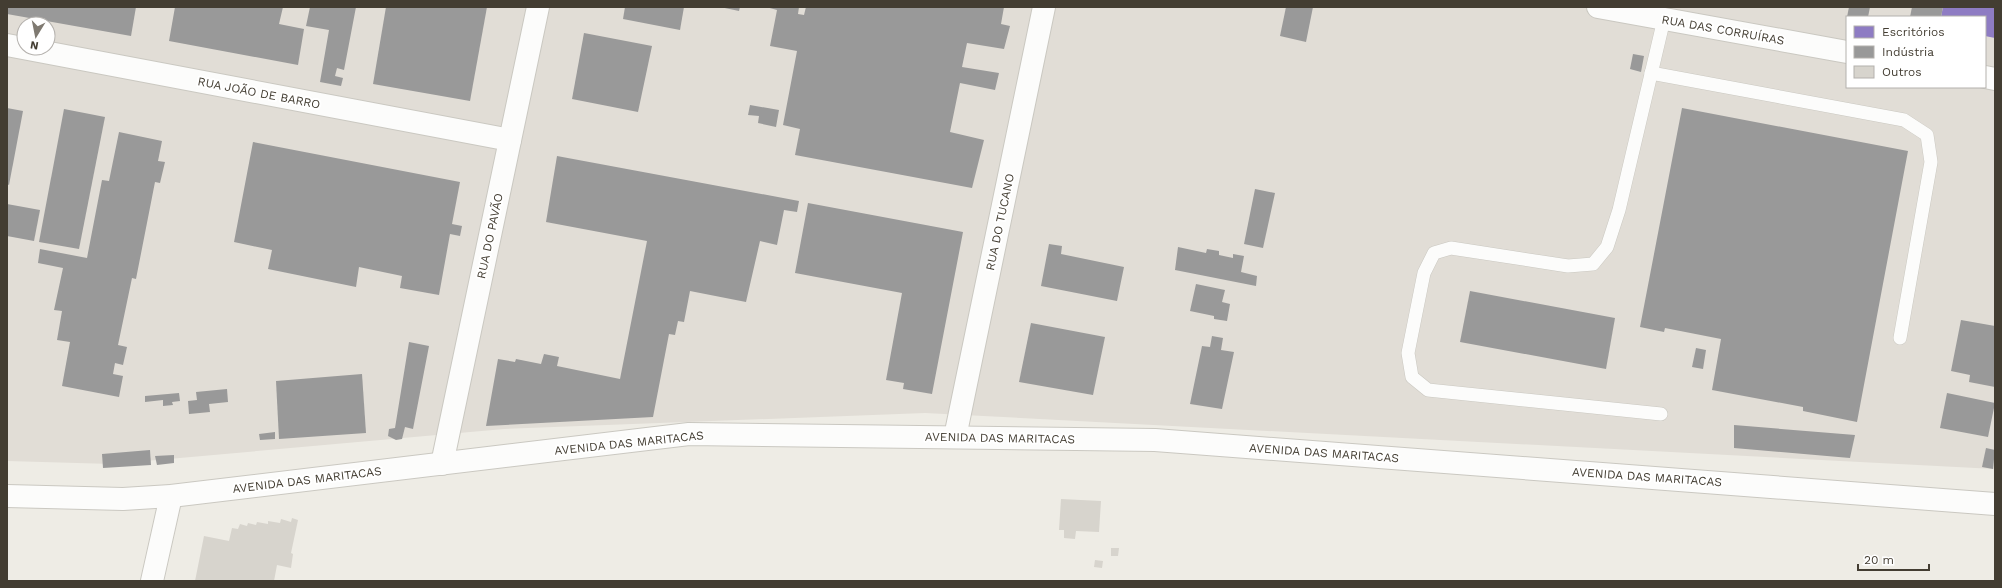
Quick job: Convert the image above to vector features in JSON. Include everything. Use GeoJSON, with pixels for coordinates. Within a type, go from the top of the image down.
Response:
{"type":"FeatureCollection","features":[{"type":"Feature","properties":{"kind":"street","name":"RUA DO PAVÃO"},"geometry":{"type":"LineString","coordinates":[[442,464],[538,7]]}},
{"type":"Feature","properties":{"kind":"street","name":"RUA DO TUCANO"},"geometry":{"type":"LineString","coordinates":[[955,438],[1044,7]]}},
{"type":"Feature","properties":{"kind":"street","name":"RUA DAS CORRUÍRAS"},"geometry":{"type":"LineString","coordinates":[[1598,7],[1846,52]]}},
{"type":"Feature","properties":{"kind":"street","name":"RUA JOÃO DE BARRO"},"geometry":{"type":"LineString","coordinates":[[7,45],[510,140]]}},
{"type":"Feature","properties":{"kind":"street","name":"AVENIDA DAS MARITACAS"},"geometry":{"type":"LineString","coordinates":[[7,496],[123,499],[171,496],[689,434],[1155,440],[1995,504]]}},
{"type":"Feature","properties":{"kind":"street"},"geometry":{"type":"LineString","coordinates":[[152,581],[171,496]]}},
{"type":"Feature","properties":{"kind":"lane"},"geometry":{"type":"LineString","coordinates":[[1661,414],[1428,390],[1412,377],[1408,353],[1424,273],[1434,253],[1451,248],[1568,266],[1593,264],[1607,247],[1617,217],[1664,19]]}},
{"type":"Feature","properties":{"kind":"lane"},"geometry":{"type":"LineString","coordinates":[[1651,73],[1904,120],[1926,135],[1931,162],[1900,338]]}},
{"type":"Feature","properties":{"kind":"shaded area"},"geometry":{"type":"Polygon","coordinates":[[[7,7],[1995,7],[1995,469],[925,413],[504,429],[112,464],[7,461],[7,7]]]}},
{"type":"Feature","properties":{"kind":"building: Escritórios"},"geometry":{"type":"Polygon","coordinates":[[[1943,7],[1995,7],[1995,38],[1986,36],[1986,16],[1941,16],[1943,7]]]}},
{"type":"Feature","properties":{"kind":"building: Indústria"},"geometry":{"type":"Polygon","coordinates":[[[7,7],[136,7],[131,36],[56,23],[56,16],[18,16],[7,14],[7,7]]]}},
{"type":"Feature","properties":{"kind":"building: Indústria"},"geometry":{"type":"Polygon","coordinates":[[[175,7],[283,7],[279,24],[304,29],[298,65],[169,41],[175,7]]]}},
{"type":"Feature","properties":{"kind":"building: Indústria"},"geometry":{"type":"Polygon","coordinates":[[[310,7],[356,7],[344,70],[337,68],[335,76],[343,78],[341,86],[320,82],[329,30],[306,26],[310,7]]]}},
{"type":"Feature","properties":{"kind":"building: Indústria"},"geometry":{"type":"Polygon","coordinates":[[[386,7],[487,7],[470,101],[373,84],[386,7]]]}},
{"type":"Feature","properties":{"kind":"building: Indústria"},"geometry":{"type":"Polygon","coordinates":[[[625,7],[684,7],[680,30],[623,19],[625,7]]]}},
{"type":"Feature","properties":{"kind":"building: Indústria"},"geometry":{"type":"Polygon","coordinates":[[[720,7],[740,7],[739,11],[720,7]]]}},
{"type":"Feature","properties":{"kind":"building: Indústria"},"geometry":{"type":"Polygon","coordinates":[[[766,7],[799,7],[798,14],[804,15],[806,7],[1004,7],[1001,24],[1010,26],[1004,49],[967,43],[962,67],[999,73],[995,90],[960,83],[950,132],[984,140],[972,188],[795,155],[800,129],[783,125],[797,51],[770,46],[777,10],[766,7]]]}},
{"type":"Feature","properties":{"kind":"building: Indústria"},"geometry":{"type":"Polygon","coordinates":[[[1286,7],[1313,7],[1306,42],[1280,36],[1286,7]]]}},
{"type":"Feature","properties":{"kind":"building: Indústria"},"geometry":{"type":"Polygon","coordinates":[[[1849,7],[1870,7],[1868,16],[1847,16],[1849,7]]]}},
{"type":"Feature","properties":{"kind":"building: Indústria"},"geometry":{"type":"Polygon","coordinates":[[[1912,7],[1943,7],[1941,16],[1910,16],[1912,7]]]}},
{"type":"Feature","properties":{"kind":"building: Indústria"},"geometry":{"type":"Polygon","coordinates":[[[584,33],[652,46],[638,112],[572,99],[584,33]]]}},
{"type":"Feature","properties":{"kind":"building: Indústria"},"geometry":{"type":"Polygon","coordinates":[[[1633,54],[1644,56],[1641,72],[1630,69],[1633,54]]]}},
{"type":"Feature","properties":{"kind":"building: Indústria"},"geometry":{"type":"Polygon","coordinates":[[[750,105],[779,110],[776,127],[758,123],[759,116],[748,115],[750,105]]]}},
{"type":"Feature","properties":{"kind":"building: Indústria"},"geometry":{"type":"Polygon","coordinates":[[[7,108],[23,111],[9,185],[7,184],[7,108]]]}},
{"type":"Feature","properties":{"kind":"building: Indústria"},"geometry":{"type":"Polygon","coordinates":[[[1682,108],[1908,151],[1857,422],[1803,411],[1803,407],[1712,390],[1721,339],[1665,328],[1664,332],[1640,327],[1682,108]]]}},
{"type":"Feature","properties":{"kind":"building: Indústria"},"geometry":{"type":"Polygon","coordinates":[[[64,109],[105,117],[79,249],[39,242],[64,109]]]}},
{"type":"Feature","properties":{"kind":"building: Indústria"},"geometry":{"type":"Polygon","coordinates":[[[119,132],[162,141],[158,161],[165,162],[160,183],[155,182],[136,279],[132,278],[118,345],[127,347],[123,365],[115,363],[113,374],[123,376],[119,397],[62,386],[70,342],[57,340],[62,311],[54,310],[63,268],[38,263],[40,249],[87,258],[102,180],[109,181],[119,132]]]}},
{"type":"Feature","properties":{"kind":"building: Indústria"},"geometry":{"type":"Polygon","coordinates":[[[253,142],[460,182],[452,224],[462,226],[460,236],[450,234],[439,295],[400,288],[402,276],[359,267],[356,287],[268,269],[272,250],[234,242],[253,142]]]}},
{"type":"Feature","properties":{"kind":"building: Indústria"},"geometry":{"type":"Polygon","coordinates":[[[557,156],[799,201],[797,212],[784,210],[777,245],[760,241],[746,302],[690,291],[684,322],[678,321],[675,335],[669,334],[653,417],[486,426],[498,359],[515,362],[516,359],[541,364],[544,354],[559,357],[557,366],[620,379],[647,241],[546,222],[557,156]]]}},
{"type":"Feature","properties":{"kind":"building: Indústria"},"geometry":{"type":"Polygon","coordinates":[[[1255,189],[1275,193],[1263,248],[1244,244],[1255,189]]]}},
{"type":"Feature","properties":{"kind":"building: Indústria"},"geometry":{"type":"Polygon","coordinates":[[[808,203],[963,232],[932,394],[903,389],[904,383],[886,380],[902,293],[795,273],[808,203]]]}},
{"type":"Feature","properties":{"kind":"building: Indústria"},"geometry":{"type":"Polygon","coordinates":[[[7,204],[40,210],[34,241],[7,236],[7,204]]]}},
{"type":"Feature","properties":{"kind":"building: Indústria"},"geometry":{"type":"Polygon","coordinates":[[[1049,244],[1062,246],[1061,254],[1124,267],[1117,301],[1041,286],[1049,244]]]}},
{"type":"Feature","properties":{"kind":"building: Indústria"},"geometry":{"type":"Polygon","coordinates":[[[1178,247],[1206,253],[1207,249],[1219,251],[1219,255],[1233,258],[1233,254],[1244,256],[1241,272],[1257,276],[1256,286],[1175,270],[1178,247]]]}},
{"type":"Feature","properties":{"kind":"building: Indústria"},"geometry":{"type":"Polygon","coordinates":[[[1196,284],[1225,290],[1222,302],[1230,304],[1227,321],[1214,319],[1214,316],[1190,311],[1196,284]]]}},
{"type":"Feature","properties":{"kind":"building: Indústria"},"geometry":{"type":"Polygon","coordinates":[[[1470,291],[1615,318],[1606,369],[1460,342],[1470,291]]]}},
{"type":"Feature","properties":{"kind":"building: Indústria"},"geometry":{"type":"Polygon","coordinates":[[[1961,320],[1995,326],[1995,387],[1969,382],[1970,375],[1951,371],[1961,320]]]}},
{"type":"Feature","properties":{"kind":"building: Indústria"},"geometry":{"type":"Polygon","coordinates":[[[1031,323],[1105,337],[1093,395],[1019,382],[1031,323]]]}},
{"type":"Feature","properties":{"kind":"building: Indústria"},"geometry":{"type":"Polygon","coordinates":[[[1212,336],[1223,338],[1221,350],[1234,352],[1222,409],[1190,404],[1202,346],[1210,347],[1212,336]]]}},
{"type":"Feature","properties":{"kind":"building: Indústria"},"geometry":{"type":"Polygon","coordinates":[[[409,342],[429,346],[413,429],[405,427],[402,439],[396,440],[388,436],[389,429],[395,428],[409,342]]]}},
{"type":"Feature","properties":{"kind":"building: Indústria"},"geometry":{"type":"Polygon","coordinates":[[[1696,348],[1706,350],[1703,369],[1692,367],[1696,348]]]}},
{"type":"Feature","properties":{"kind":"building: Indústria"},"geometry":{"type":"Polygon","coordinates":[[[362,374],[366,433],[279,439],[276,381],[362,374]]]}},
{"type":"Feature","properties":{"kind":"building: Indústria"},"geometry":{"type":"Polygon","coordinates":[[[227,389],[228,402],[209,404],[210,412],[189,414],[188,401],[197,400],[196,392],[227,389]]]}},
{"type":"Feature","properties":{"kind":"building: Indústria"},"geometry":{"type":"Polygon","coordinates":[[[179,393],[180,401],[172,402],[173,405],[163,406],[163,400],[145,402],[145,396],[179,393]]]}},
{"type":"Feature","properties":{"kind":"building: Indústria"},"geometry":{"type":"Polygon","coordinates":[[[1947,393],[1995,403],[1988,437],[1940,428],[1947,393]]]}},
{"type":"Feature","properties":{"kind":"building: Indústria"},"geometry":{"type":"Polygon","coordinates":[[[1734,425],[1855,435],[1850,458],[1734,448],[1734,425]]]}},
{"type":"Feature","properties":{"kind":"building: Indústria"},"geometry":{"type":"Polygon","coordinates":[[[275,432],[275,439],[260,440],[259,434],[275,432]]]}},
{"type":"Feature","properties":{"kind":"building: Indústria"},"geometry":{"type":"Polygon","coordinates":[[[1986,448],[1995,450],[1993,469],[1982,467],[1986,448]]]}},
{"type":"Feature","properties":{"kind":"building: Indústria"},"geometry":{"type":"Polygon","coordinates":[[[150,450],[151,465],[103,468],[102,454],[150,450]]]}},
{"type":"Feature","properties":{"kind":"building: Indústria"},"geometry":{"type":"Polygon","coordinates":[[[174,455],[174,463],[157,465],[155,456],[174,455]]]}},
{"type":"Feature","properties":{"kind":"building: Outros"},"geometry":{"type":"Polygon","coordinates":[[[1061,499],[1101,501],[1099,532],[1076,531],[1075,539],[1064,538],[1064,530],[1059,530],[1061,499]]]}},
{"type":"Feature","properties":{"kind":"building: Outros"},"geometry":{"type":"Polygon","coordinates":[[[292,518],[298,520],[291,553],[293,554],[291,568],[277,565],[274,581],[195,581],[204,536],[229,541],[232,528],[238,529],[240,524],[247,526],[248,523],[256,525],[257,522],[268,524],[268,521],[280,523],[281,519],[291,522],[292,518]]]}},
{"type":"Feature","properties":{"kind":"building: Outros"},"geometry":{"type":"Polygon","coordinates":[[[1111,548],[1119,548],[1118,556],[1111,556],[1111,548]]]}},
{"type":"Feature","properties":{"kind":"building: Outros"},"geometry":{"type":"Polygon","coordinates":[[[1095,560],[1103,561],[1102,568],[1094,567],[1095,560]]]}}]}
